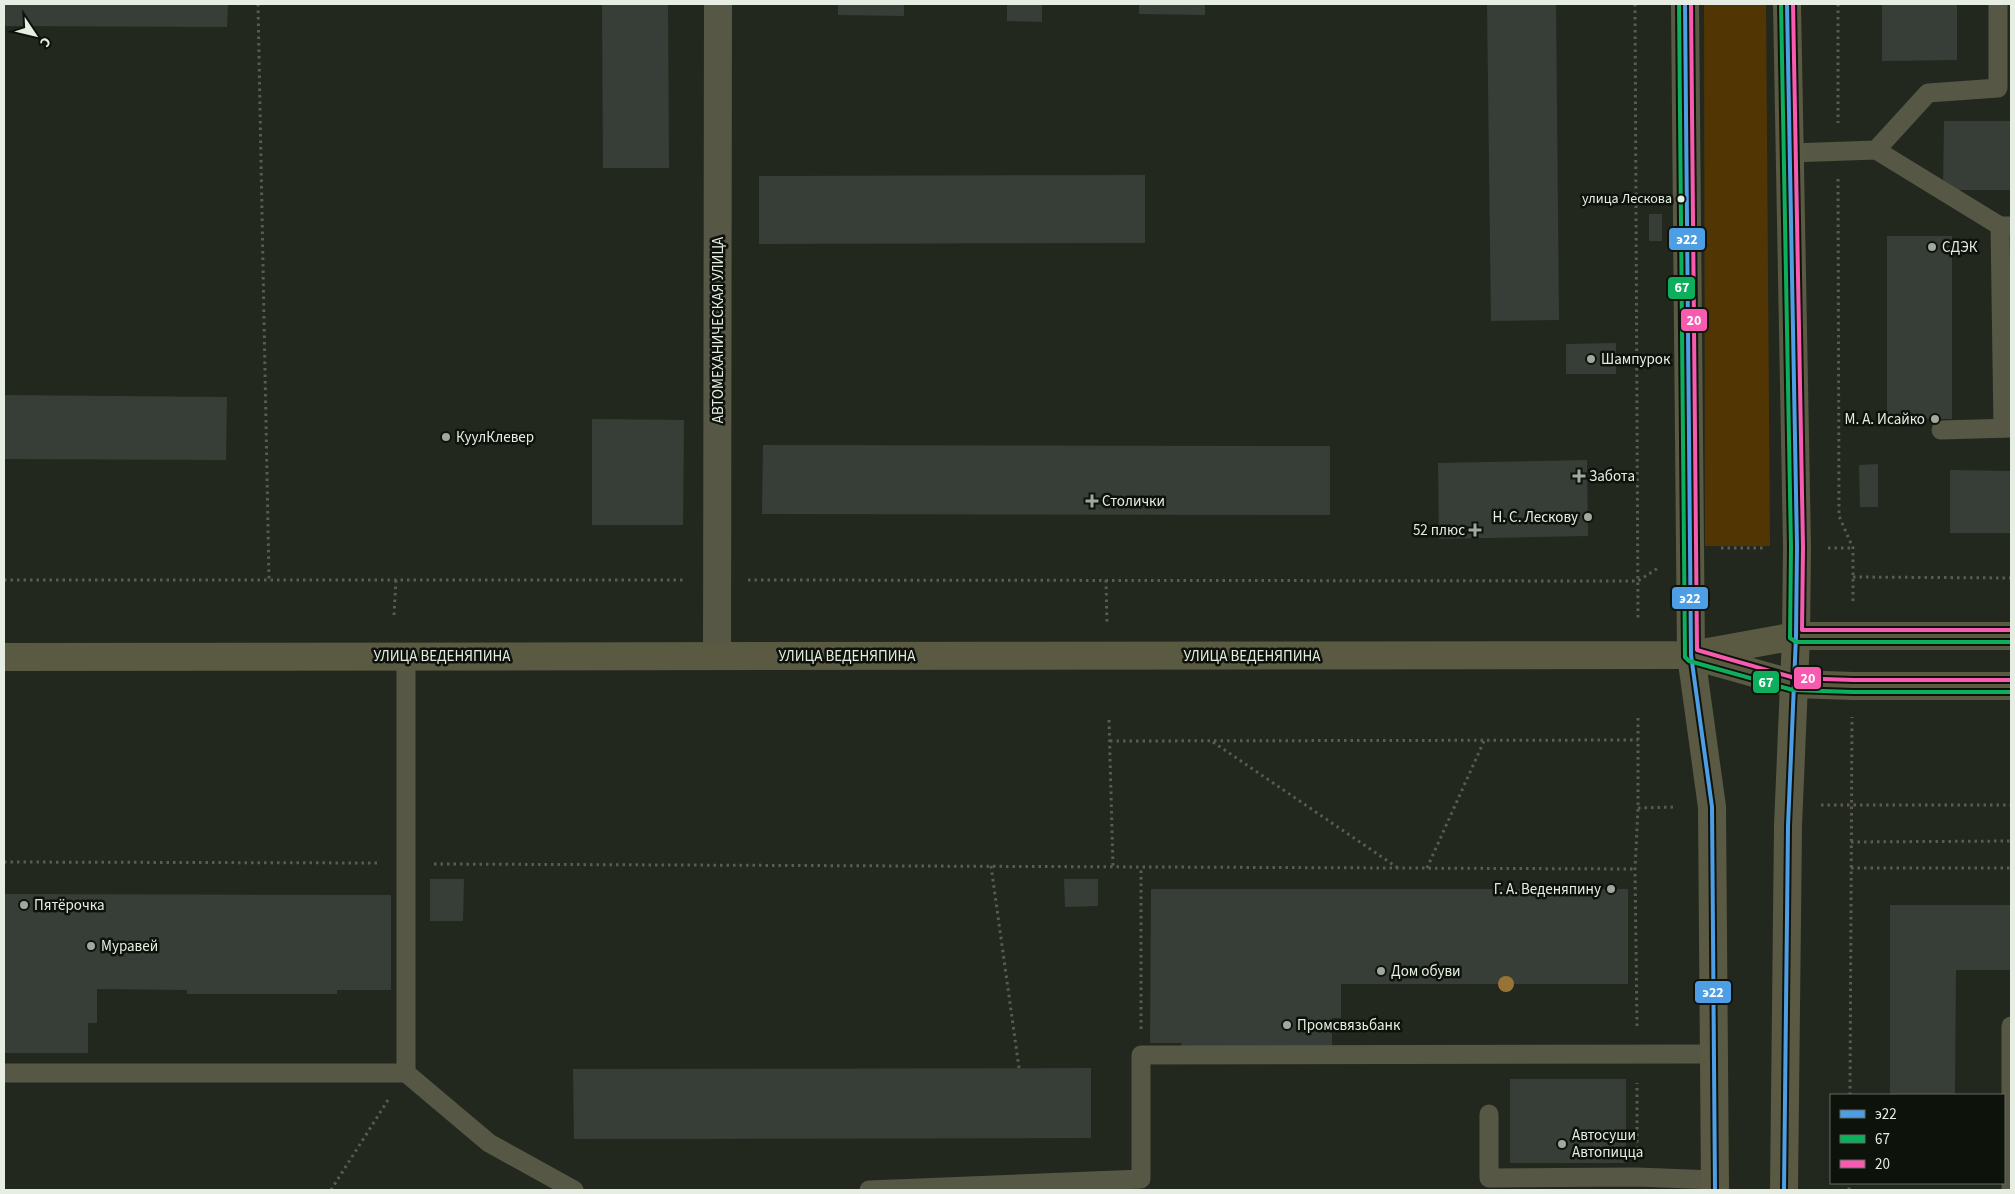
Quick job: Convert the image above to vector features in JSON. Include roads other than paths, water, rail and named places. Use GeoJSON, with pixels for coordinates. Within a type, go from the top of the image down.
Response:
{"type":"FeatureCollection","features":[{"type":"Feature","properties":{"kind":"main road"},"geometry":{"type":"LineString","coordinates":[[1685,4],[1691,655],[1712,807],[1715,1185]]}},
{"type":"Feature","properties":{"kind":"main road"},"geometry":{"type":"LineString","coordinates":[[1784,1190],[1788,826],[1796,636],[1797,547],[1787,4]]}},
{"type":"Feature","properties":{"kind":"main road","name":"УЛИЦА ВЕДЕНЯПИНА"},"geometry":{"type":"LineString","coordinates":[[4,657],[1691,655],[1796,636],[2011,636]]}},
{"type":"Feature","properties":{"kind":"main road","name":"УЛИЦА ВЕДЕНЯПИНА"},"geometry":{"type":"LineString","coordinates":[[1691,655],[1794,684],[2011,686]]}},
{"type":"Feature","properties":{"kind":"street","name":"АВТОМЕХАНИЧЕСКАЯ УЛИЦА"},"geometry":{"type":"LineString","coordinates":[[717,656],[718,4]]}},
{"type":"Feature","properties":{"kind":"lane"},"geometry":{"type":"LineString","coordinates":[[1876,150],[1928,93],[1998,88],[1998,4]]}},
{"type":"Feature","properties":{"kind":"lane"},"geometry":{"type":"LineString","coordinates":[[1790,153],[1876,150],[2006,226],[2007,428],[1941,430]]}},
{"type":"Feature","properties":{"kind":"lane"},"geometry":{"type":"LineString","coordinates":[[406,656],[406,1072]]}},
{"type":"Feature","properties":{"kind":"lane"},"geometry":{"type":"LineString","coordinates":[[2010,1190],[2011,1026]]}},
{"type":"Feature","properties":{"kind":"lane"},"geometry":{"type":"LineString","coordinates":[[870,1190],[1141,1179],[1141,1055],[1714,1054]]}},
{"type":"Feature","properties":{"kind":"lane"},"geometry":{"type":"LineString","coordinates":[[4,1073],[406,1072],[489,1143],[574,1190]]}},
{"type":"Feature","properties":{"kind":"lane"},"geometry":{"type":"LineString","coordinates":[[1489,1114],[1489,1178],[1637,1177],[1715,1185]]}},
{"type":"Feature","properties":{"kind":"place","name":"улица Лескова"},"geometry":{"type":"Point","coordinates":[1681,199]}},
{"type":"Feature","properties":{"kind":"place","name":"СДЭК"},"geometry":{"type":"Point","coordinates":[1932,247]}},
{"type":"Feature","properties":{"kind":"place","name":"Шампурок"},"geometry":{"type":"Point","coordinates":[1591,359]}},
{"type":"Feature","properties":{"kind":"place","name":"М. А. Исайко"},"geometry":{"type":"Point","coordinates":[1935,419]}},
{"type":"Feature","properties":{"kind":"place","name":"КуулКлевер"},"geometry":{"type":"Point","coordinates":[446,437]}},
{"type":"Feature","properties":{"kind":"place","name":"Забота"},"geometry":{"type":"Point","coordinates":[1579,476]}},
{"type":"Feature","properties":{"kind":"place","name":"Столички"},"geometry":{"type":"Point","coordinates":[1092,501]}},
{"type":"Feature","properties":{"kind":"place","name":"Н. С. Лескову"},"geometry":{"type":"Point","coordinates":[1588,517]}},
{"type":"Feature","properties":{"kind":"place","name":"52 плюс"},"geometry":{"type":"Point","coordinates":[1475,530]}},
{"type":"Feature","properties":{"kind":"place","name":"Г. А. Веденяпину"},"geometry":{"type":"Point","coordinates":[1611,889]}},
{"type":"Feature","properties":{"kind":"place","name":"Пятёрочка"},"geometry":{"type":"Point","coordinates":[24,905]}},
{"type":"Feature","properties":{"kind":"place","name":"Муравей"},"geometry":{"type":"Point","coordinates":[91,946]}},
{"type":"Feature","properties":{"kind":"place","name":"Дом обуви"},"geometry":{"type":"Point","coordinates":[1381,971]}},
{"type":"Feature","properties":{"kind":"place","name":"Промсвязьбанк"},"geometry":{"type":"Point","coordinates":[1287,1025]}},
{"type":"Feature","properties":{"kind":"place","name":"Автосуши Автопицца"},"geometry":{"type":"Point","coordinates":[1562,1144]}}]}
